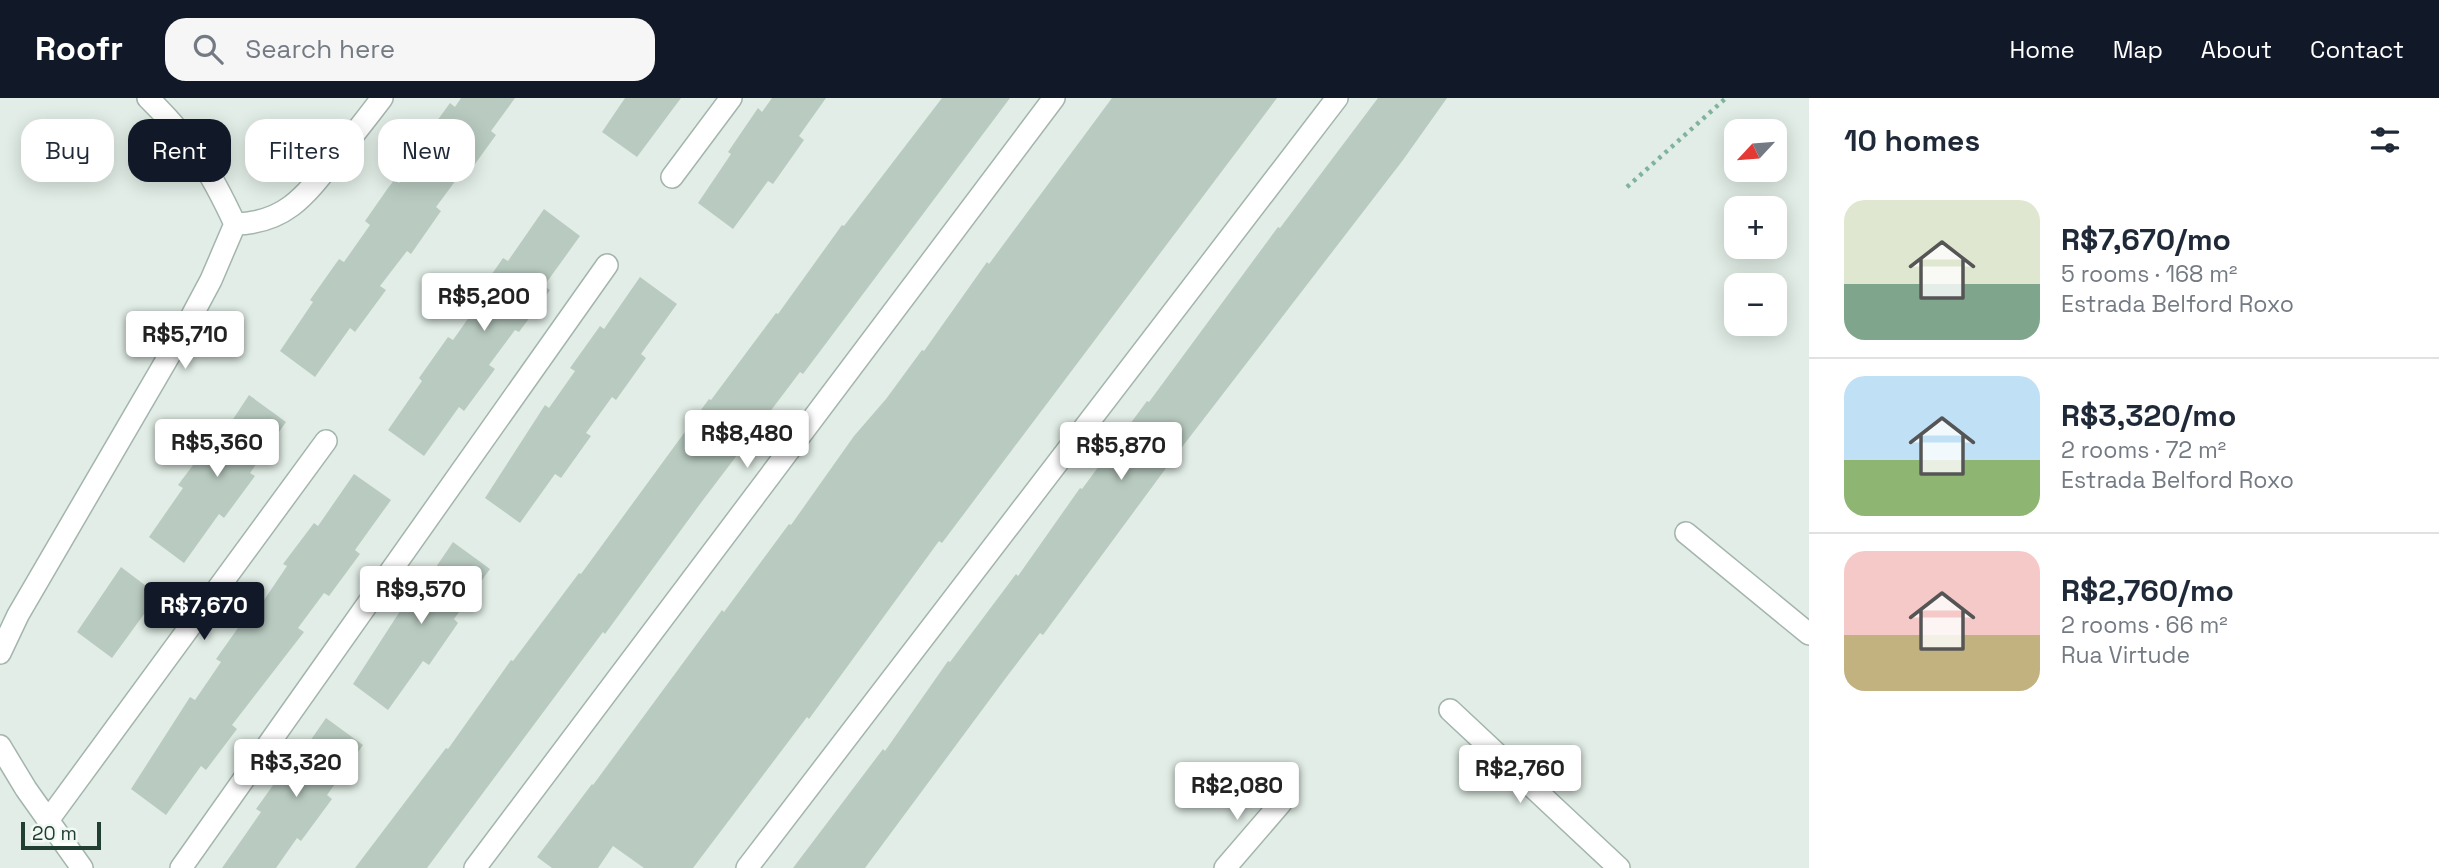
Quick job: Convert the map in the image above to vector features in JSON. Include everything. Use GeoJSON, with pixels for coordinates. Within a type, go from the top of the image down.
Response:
{"type":"FeatureCollection","features":[{"type":"Feature","properties":{"kind":"street"},"geometry":{"type":"LineString","coordinates":[[0,653],[18,615],[187,325],[211,280],[235,224],[211,173],[178,128],[148,98]]}},
{"type":"Feature","properties":{"kind":"street"},"geometry":{"type":"LineString","coordinates":[[235,224],[252,223],[279,215],[304,198],[382,98]]}},
{"type":"Feature","properties":{"kind":"street"},"geometry":{"type":"LineString","coordinates":[[672,177],[731,98]]}},
{"type":"Feature","properties":{"kind":"street"},"geometry":{"type":"LineString","coordinates":[[475,868],[1054,98]]}},
{"type":"Feature","properties":{"kind":"street"},"geometry":{"type":"LineString","coordinates":[[747,868],[1337,98]]}},
{"type":"Feature","properties":{"kind":"street"},"geometry":{"type":"LineString","coordinates":[[181,868],[607,265]]}},
{"type":"Feature","properties":{"kind":"street"},"geometry":{"type":"LineString","coordinates":[[49,819],[326,441]]}},
{"type":"Feature","properties":{"kind":"street"},"geometry":{"type":"LineString","coordinates":[[1686,533],[1809,634]]}},
{"type":"Feature","properties":{"kind":"street"},"geometry":{"type":"LineString","coordinates":[[1450,710],[1619,868]]}},
{"type":"Feature","properties":{"kind":"street"},"geometry":{"type":"LineString","coordinates":[[2,756],[82,868]]}},
{"type":"Feature","properties":{"kind":"street"},"geometry":{"type":"LineString","coordinates":[[1225,868],[1281,803]]}},
{"type":"Feature","properties":{"kind":"path"},"geometry":{"type":"LineString","coordinates":[[1627,187],[1726,98]]}},
{"type":"Feature","properties":{"kind":"building"},"geometry":{"type":"Polygon","coordinates":[[[461,98],[515,98],[491,131],[496,135],[475,164],[475,119],[438,119],[450,103],[455,107],[461,98]]]}},
{"type":"Feature","properties":{"kind":"building"},"geometry":{"type":"Polygon","coordinates":[[[625,98],[681,98],[637,157],[602,132],[625,98]]]}},
{"type":"Feature","properties":{"kind":"building"},"geometry":{"type":"Polygon","coordinates":[[[772,98],[826,98],[799,136],[804,140],[773,184],[768,181],[733,229],[698,203],[758,108],[762,112],[772,98]]]}},
{"type":"Feature","properties":{"kind":"building"},"geometry":{"type":"Polygon","coordinates":[[[942,98],[1010,98],[803,374],[800,372],[700,504],[605,634],[603,632],[427,868],[355,868],[446,748],[448,749],[511,660],[513,661],[579,573],[581,574],[709,399],[711,400],[776,313],[778,314],[842,225],[844,226],[942,98]]]}},
{"type":"Feature","properties":{"kind":"building"},"geometry":{"type":"Polygon","coordinates":[[[1112,98],[1277,98],[942,543],[939,541],[809,719],[807,717],[693,868],[644,868],[613,846],[598,868],[552,868],[537,857],[722,610],[724,612],[789,524],[791,525],[854,436],[886,399],[922,350],[924,351],[987,262],[989,264],[1112,98]]]}},
{"type":"Feature","properties":{"kind":"building"},"geometry":{"type":"Polygon","coordinates":[[[1378,98],[1447,98],[1403,160],[1172,460],[1043,635],[1040,633],[1005,679],[865,868],[793,868],[883,749],[885,751],[948,661],[950,662],[1016,574],[1018,576],[1080,488],[1082,489],[1147,401],[1149,402],[1278,227],[1280,228],[1378,98]]]}},
{"type":"Feature","properties":{"kind":"building"},"geometry":{"type":"Polygon","coordinates":[[[393,182],[455,182],[436,207],[441,211],[411,254],[407,251],[380,286],[386,290],[355,332],[350,328],[315,377],[280,351],[313,302],[310,300],[339,259],[344,262],[370,225],[365,221],[388,188],[393,182]]]}},
{"type":"Feature","properties":{"kind":"building"},"geometry":{"type":"Polygon","coordinates":[[[544,209],[580,236],[544,286],[550,290],[519,332],[515,330],[489,365],[495,369],[464,411],[459,407],[424,456],[388,430],[422,381],[419,378],[448,337],[453,340],[479,303],[474,300],[503,258],[508,261],[544,209]]]}},
{"type":"Feature","properties":{"kind":"building"},"geometry":{"type":"Polygon","coordinates":[[[640,277],[677,304],[641,354],[646,358],[616,400],[612,397],[586,433],[591,436],[561,478],[555,474],[520,523],[485,498],[545,405],[549,408],[575,371],[570,368],[600,326],[604,329],[640,277]]]}},
{"type":"Feature","properties":{"kind":"building"},"geometry":{"type":"Polygon","coordinates":[[[249,395],[286,422],[250,473],[255,476],[224,518],[219,514],[184,563],[149,537],[183,488],[178,485],[209,444],[214,448],[249,395]]]}},
{"type":"Feature","properties":{"kind":"building"},"geometry":{"type":"Polygon","coordinates":[[[354,474],[391,500],[355,550],[360,554],[329,596],[324,593],[298,628],[304,632],[232,725],[237,729],[206,770],[201,766],[166,815],[131,789],[190,697],[195,700],[221,662],[216,659],[257,601],[262,603],[287,566],[283,564],[314,523],[318,526],[354,474]]]}},
{"type":"Feature","properties":{"kind":"building"},"geometry":{"type":"Polygon","coordinates":[[[453,542],[490,569],[454,619],[458,623],[429,665],[423,661],[388,710],[353,684],[413,591],[417,595],[453,542]]]}},
{"type":"Feature","properties":{"kind":"building"},"geometry":{"type":"Polygon","coordinates":[[[121,567],[158,595],[112,658],[77,632],[121,567]]]}},
{"type":"Feature","properties":{"kind":"building"},"geometry":{"type":"Polygon","coordinates":[[[326,718],[363,745],[327,795],[332,799],[301,841],[297,838],[276,868],[222,868],[261,812],[256,809],[286,767],[290,770],[326,718]]]}}]}
